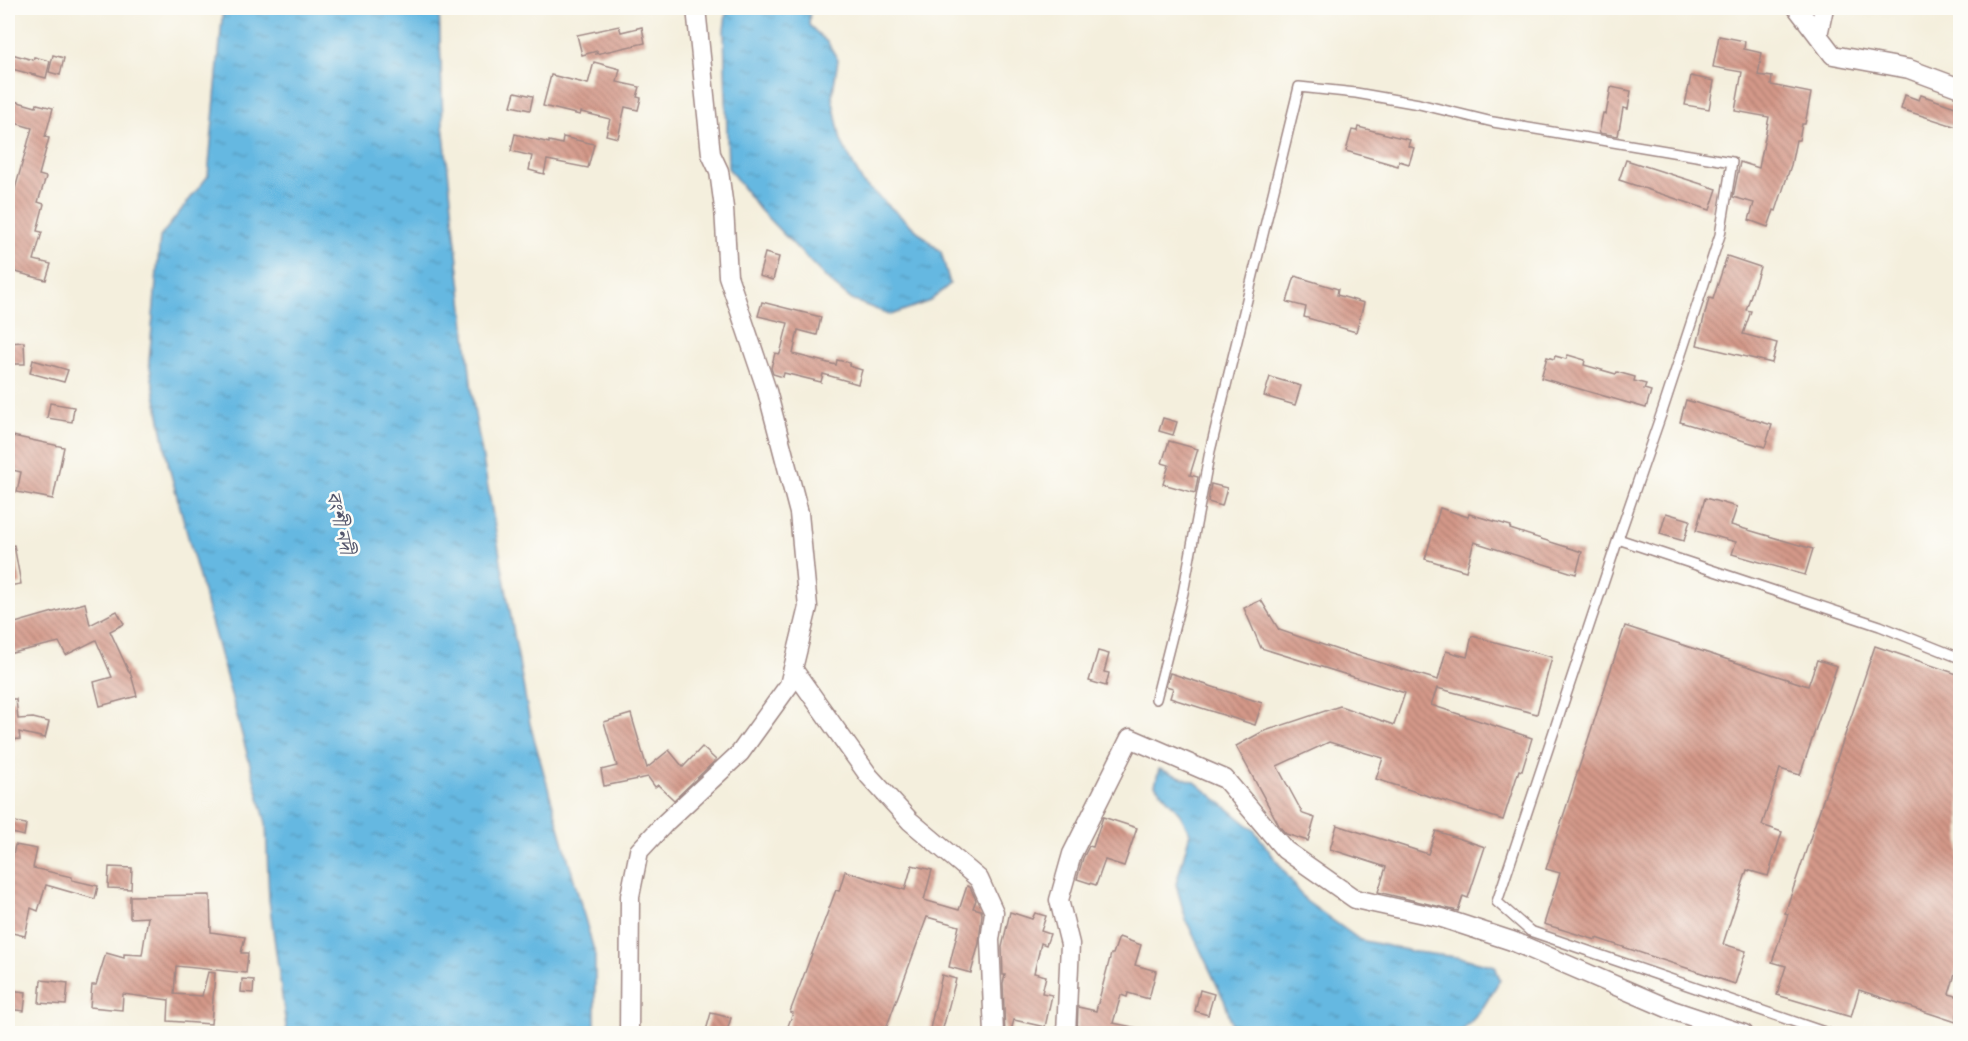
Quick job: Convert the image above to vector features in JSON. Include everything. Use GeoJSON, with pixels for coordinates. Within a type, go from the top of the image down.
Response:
{"type":"FeatureCollection","features":[{"type":"Feature","properties":{"kind":"street"},"geometry":{"type":"LineString","coordinates":[[629,1034],[630,896],[639,851],[666,822],[740,753],[789,685],[808,607],[799,513],[767,391],[728,276],[724,208],[719,171],[711,154],[696,8]]}},
{"type":"Feature","properties":{"kind":"street"},"geometry":{"type":"LineString","coordinates":[[1797,8],[1833,55],[1909,69],[1960,88]]}},
{"type":"Feature","properties":{"kind":"street"},"geometry":{"type":"LineString","coordinates":[[1818,35],[1824,8]]}},
{"type":"Feature","properties":{"kind":"street"},"geometry":{"type":"LineString","coordinates":[[793,669],[869,776],[910,821],[979,879],[994,912],[990,940],[994,1034]]}},
{"type":"Feature","properties":{"kind":"street"},"geometry":{"type":"LineString","coordinates":[[1066,1034],[1070,944],[1059,900],[1072,854],[1130,738],[1225,779],[1285,850],[1355,898],[1442,918],[1512,941],[1672,1010],[1744,1034]]}},
{"type":"Feature","properties":{"kind":"lane"},"geometry":{"type":"LineString","coordinates":[[1156,699],[1183,593],[1210,451],[1299,87],[1387,98],[1493,122],[1732,162],[1719,235],[1663,409],[1497,902],[1530,931],[1830,1034]]}},
{"type":"Feature","properties":{"kind":"lane"},"geometry":{"type":"LineString","coordinates":[[1618,539],[1880,626],[1960,658]]}},
{"type":"Feature","properties":{"kind":"water","name":"বংশী নদী"},"geometry":{"type":"Polygon","coordinates":[[[223,8],[439,8],[443,124],[474,409],[530,724],[595,954],[595,1033],[287,1033],[269,900],[266,823],[169,467],[149,362],[160,237],[208,176],[223,8]]]}},
{"type":"Feature","properties":{"kind":"water"},"geometry":{"type":"Polygon","coordinates":[[[727,8],[810,8],[809,25],[828,43],[838,60],[832,97],[841,141],[863,183],[941,252],[950,284],[930,301],[891,315],[852,300],[830,282],[760,210],[728,168],[724,30],[727,8]]]}},
{"type":"Feature","properties":{"kind":"water"},"geometry":{"type":"Polygon","coordinates":[[[1159,769],[1195,782],[1254,830],[1306,901],[1360,940],[1416,952],[1463,958],[1495,966],[1500,980],[1480,1012],[1460,1033],[1234,1033],[1225,1002],[1186,920],[1176,884],[1190,833],[1178,811],[1155,785],[1159,769]]]}},
{"type":"Feature","properties":{"kind":"building"},"geometry":{"type":"Polygon","coordinates":[[[619,26],[621,32],[642,27],[645,43],[582,55],[577,35],[619,26]]]}},
{"type":"Feature","properties":{"kind":"building"},"geometry":{"type":"Polygon","coordinates":[[[1719,36],[1745,41],[1744,49],[1762,53],[1758,75],[1772,77],[1771,85],[1811,93],[1805,124],[1802,124],[1799,140],[1796,140],[1791,165],[1776,211],[1774,210],[1768,227],[1749,220],[1754,203],[1733,197],[1740,162],[1759,168],[1769,117],[1735,111],[1742,72],[1713,67],[1719,36]]]}},
{"type":"Feature","properties":{"kind":"building"},"geometry":{"type":"Polygon","coordinates":[[[8,53],[33,60],[34,57],[50,61],[46,78],[8,68],[8,53]]]}},
{"type":"Feature","properties":{"kind":"building"},"geometry":{"type":"Polygon","coordinates":[[[53,55],[64,58],[60,75],[49,72],[53,55]]]}},
{"type":"Feature","properties":{"kind":"building"},"geometry":{"type":"Polygon","coordinates":[[[594,62],[620,69],[617,82],[640,87],[637,97],[641,98],[638,110],[625,107],[618,138],[606,135],[610,119],[543,106],[551,75],[588,84],[594,62]]]}},
{"type":"Feature","properties":{"kind":"building"},"geometry":{"type":"Polygon","coordinates":[[[1691,76],[1714,81],[1709,109],[1685,105],[1691,76]]]}},
{"type":"Feature","properties":{"kind":"building"},"geometry":{"type":"Polygon","coordinates":[[[1611,87],[1631,91],[1628,109],[1623,108],[1618,136],[1599,133],[1603,113],[1606,114],[1611,87]]]}},
{"type":"Feature","properties":{"kind":"building"},"geometry":{"type":"Polygon","coordinates":[[[515,92],[533,96],[530,110],[511,106],[515,92]]]}},
{"type":"Feature","properties":{"kind":"building"},"geometry":{"type":"Polygon","coordinates":[[[1905,95],[1919,100],[1921,95],[1958,108],[1956,114],[1960,115],[1960,128],[1901,109],[1905,95]]]}},
{"type":"Feature","properties":{"kind":"building"},"geometry":{"type":"Polygon","coordinates":[[[11,100],[36,107],[37,104],[53,108],[45,137],[49,138],[39,175],[46,177],[38,202],[44,204],[37,231],[42,232],[34,260],[51,264],[46,280],[8,270],[8,198],[12,200],[32,128],[8,121],[11,100]]]}},
{"type":"Feature","properties":{"kind":"building"},"geometry":{"type":"Polygon","coordinates":[[[1358,127],[1410,140],[1408,146],[1414,148],[1409,164],[1399,161],[1398,166],[1346,151],[1352,130],[1357,131],[1358,127]]]}},
{"type":"Feature","properties":{"kind":"building"},"geometry":{"type":"Polygon","coordinates":[[[515,134],[549,143],[549,141],[562,144],[563,137],[594,144],[588,168],[547,160],[544,174],[529,170],[532,156],[511,151],[515,134]]]}},
{"type":"Feature","properties":{"kind":"building"},"geometry":{"type":"Polygon","coordinates":[[[1626,160],[1717,189],[1710,210],[1619,180],[1626,160]]]}},
{"type":"Feature","properties":{"kind":"building"},"geometry":{"type":"Polygon","coordinates":[[[765,253],[779,257],[773,280],[759,276],[765,253]]]}},
{"type":"Feature","properties":{"kind":"building"},"geometry":{"type":"Polygon","coordinates":[[[1727,256],[1760,267],[1746,310],[1751,311],[1743,334],[1777,343],[1772,363],[1697,345],[1709,298],[1713,299],[1727,256]]]}},
{"type":"Feature","properties":{"kind":"building"},"geometry":{"type":"Polygon","coordinates":[[[1295,276],[1338,289],[1337,295],[1364,303],[1356,332],[1304,317],[1306,307],[1287,302],[1295,276]]]}},
{"type":"Feature","properties":{"kind":"building"},"geometry":{"type":"Polygon","coordinates":[[[762,302],[821,317],[817,335],[798,330],[793,354],[836,365],[837,360],[850,363],[849,366],[862,370],[858,384],[823,374],[821,382],[784,373],[783,377],[773,374],[771,368],[775,353],[780,354],[788,323],[758,316],[762,302]]]}},
{"type":"Feature","properties":{"kind":"building"},"geometry":{"type":"Polygon","coordinates":[[[24,342],[25,364],[8,364],[8,343],[24,342]]]}},
{"type":"Feature","properties":{"kind":"building"},"geometry":{"type":"Polygon","coordinates":[[[1568,355],[1585,360],[1584,365],[1635,377],[1634,381],[1646,384],[1644,389],[1651,391],[1646,408],[1541,378],[1547,357],[1554,359],[1555,356],[1566,359],[1568,355]]]}},
{"type":"Feature","properties":{"kind":"building"},"geometry":{"type":"Polygon","coordinates":[[[33,360],[68,370],[64,382],[30,373],[33,360]]]}},
{"type":"Feature","properties":{"kind":"building"},"geometry":{"type":"Polygon","coordinates":[[[1270,377],[1301,386],[1295,405],[1264,396],[1270,377]]]}},
{"type":"Feature","properties":{"kind":"building"},"geometry":{"type":"Polygon","coordinates":[[[1686,400],[1772,425],[1765,447],[1680,422],[1686,400]]]}},
{"type":"Feature","properties":{"kind":"building"},"geometry":{"type":"Polygon","coordinates":[[[50,403],[74,407],[72,422],[47,418],[50,403]]]}},
{"type":"Feature","properties":{"kind":"building"},"geometry":{"type":"Polygon","coordinates":[[[1163,418],[1177,422],[1173,435],[1159,431],[1163,418]]]}},
{"type":"Feature","properties":{"kind":"building"},"geometry":{"type":"Polygon","coordinates":[[[8,435],[64,447],[53,499],[17,492],[21,472],[8,469],[8,435]]]}},
{"type":"Feature","properties":{"kind":"building"},"geometry":{"type":"Polygon","coordinates":[[[1169,441],[1198,449],[1190,475],[1198,477],[1195,493],[1163,484],[1169,465],[1162,463],[1169,441]]]}},
{"type":"Feature","properties":{"kind":"building"},"geometry":{"type":"Polygon","coordinates":[[[1211,484],[1227,488],[1222,506],[1208,502],[1211,484]]]}},
{"type":"Feature","properties":{"kind":"building"},"geometry":{"type":"Polygon","coordinates":[[[1705,498],[1737,507],[1731,525],[1813,549],[1805,575],[1732,554],[1736,542],[1696,531],[1705,498]]]}},
{"type":"Feature","properties":{"kind":"building"},"geometry":{"type":"Polygon","coordinates":[[[1440,508],[1468,517],[1469,514],[1511,526],[1510,529],[1582,552],[1576,574],[1474,542],[1466,571],[1425,559],[1440,508]]]}},
{"type":"Feature","properties":{"kind":"building"},"geometry":{"type":"Polygon","coordinates":[[[1666,513],[1690,520],[1684,541],[1660,534],[1666,513]]]}},
{"type":"Feature","properties":{"kind":"building"},"geometry":{"type":"Polygon","coordinates":[[[14,545],[21,584],[8,586],[8,546],[14,545]]]}},
{"type":"Feature","properties":{"kind":"building"},"geometry":{"type":"Polygon","coordinates":[[[1261,600],[1279,630],[1438,680],[1446,651],[1467,657],[1472,636],[1552,657],[1537,714],[1437,688],[1431,705],[1532,738],[1503,820],[1376,779],[1383,758],[1329,742],[1277,766],[1303,814],[1315,818],[1308,841],[1286,834],[1236,746],[1262,732],[1340,706],[1394,725],[1405,693],[1261,648],[1244,608],[1261,600]]]}},
{"type":"Feature","properties":{"kind":"building"},"geometry":{"type":"Polygon","coordinates":[[[85,603],[90,625],[117,611],[124,624],[110,631],[130,671],[137,696],[100,706],[94,682],[112,677],[96,640],[66,655],[59,642],[8,654],[8,625],[85,603]]]}},
{"type":"Feature","properties":{"kind":"building"},"geometry":{"type":"Polygon","coordinates":[[[1625,626],[1808,686],[1817,660],[1837,666],[1800,775],[1780,769],[1762,825],[1782,832],[1768,876],[1747,870],[1723,944],[1746,951],[1735,984],[1596,938],[1596,940],[1544,924],[1560,873],[1546,869],[1625,626]]]}},
{"type":"Feature","properties":{"kind":"building"},"geometry":{"type":"Polygon","coordinates":[[[1875,646],[1960,675],[1960,972],[1956,971],[1949,994],[1960,997],[1956,1022],[1859,990],[1851,1017],[1777,995],[1786,966],[1772,962],[1788,914],[1785,913],[1875,646]]]}},
{"type":"Feature","properties":{"kind":"building"},"geometry":{"type":"Polygon","coordinates":[[[1098,651],[1109,654],[1104,672],[1109,673],[1106,686],[1089,681],[1098,651]]]}},
{"type":"Feature","properties":{"kind":"building"},"geometry":{"type":"Polygon","coordinates":[[[1170,673],[1262,703],[1255,725],[1170,698],[1173,688],[1166,686],[1170,673]]]}},
{"type":"Feature","properties":{"kind":"building"},"geometry":{"type":"Polygon","coordinates":[[[8,699],[16,699],[18,719],[33,718],[49,722],[45,738],[19,732],[20,739],[8,740],[8,699]]]}},
{"type":"Feature","properties":{"kind":"building"},"geometry":{"type":"Polygon","coordinates":[[[631,714],[647,768],[669,750],[683,767],[702,747],[716,760],[674,800],[658,785],[655,787],[648,777],[604,786],[601,770],[617,766],[604,722],[631,714]]]}},
{"type":"Feature","properties":{"kind":"building"},"geometry":{"type":"Polygon","coordinates":[[[1103,817],[1137,828],[1124,866],[1105,860],[1096,885],[1077,879],[1083,858],[1089,846],[1093,847],[1103,817]]]}},
{"type":"Feature","properties":{"kind":"building"},"geometry":{"type":"Polygon","coordinates":[[[10,821],[26,824],[24,836],[8,832],[10,821]]]}},
{"type":"Feature","properties":{"kind":"building"},"geometry":{"type":"Polygon","coordinates":[[[1337,825],[1428,854],[1436,831],[1485,847],[1468,898],[1463,896],[1458,911],[1378,892],[1386,867],[1330,849],[1337,825]]]}},
{"type":"Feature","properties":{"kind":"building"},"geometry":{"type":"Polygon","coordinates":[[[15,845],[37,849],[33,868],[98,886],[95,899],[46,885],[38,911],[31,908],[25,936],[8,932],[8,860],[12,860],[15,845]]]}},
{"type":"Feature","properties":{"kind":"building"},"geometry":{"type":"Polygon","coordinates":[[[912,865],[932,870],[924,900],[959,910],[967,886],[970,887],[976,900],[973,908],[981,910],[982,914],[979,943],[971,973],[949,967],[959,926],[927,917],[884,1034],[785,1034],[793,1013],[790,1012],[845,871],[905,890],[912,865]]]}},
{"type":"Feature","properties":{"kind":"building"},"geometry":{"type":"Polygon","coordinates":[[[109,867],[132,868],[131,889],[108,888],[109,867]]]}},
{"type":"Feature","properties":{"kind":"building"},"geometry":{"type":"Polygon","coordinates":[[[210,895],[211,932],[245,937],[241,953],[248,953],[246,973],[176,966],[174,994],[202,996],[208,972],[215,973],[211,1024],[168,1021],[169,1000],[123,994],[122,1010],[90,1007],[92,985],[96,985],[106,953],[124,958],[124,954],[142,955],[148,917],[130,918],[130,896],[210,895]]]}},
{"type":"Feature","properties":{"kind":"building"},"geometry":{"type":"Polygon","coordinates":[[[1010,912],[1032,919],[1035,913],[1046,916],[1041,931],[1050,934],[1046,945],[1041,943],[1034,973],[1046,976],[1042,993],[1052,995],[1045,1027],[1014,1020],[1010,1034],[1005,1034],[1003,983],[1005,975],[1003,975],[1002,947],[1010,912]]]}},
{"type":"Feature","properties":{"kind":"building"},"geometry":{"type":"Polygon","coordinates":[[[1119,937],[1141,945],[1135,965],[1156,971],[1149,999],[1128,993],[1127,997],[1121,995],[1113,1023],[1138,1028],[1137,1034],[1077,1034],[1078,1007],[1096,1011],[1111,954],[1113,954],[1119,937]]]}},
{"type":"Feature","properties":{"kind":"building"},"geometry":{"type":"Polygon","coordinates":[[[942,975],[956,979],[942,1032],[930,1029],[942,975]]]}},
{"type":"Feature","properties":{"kind":"building"},"geometry":{"type":"Polygon","coordinates":[[[242,979],[254,980],[253,993],[241,992],[242,979]]]}},
{"type":"Feature","properties":{"kind":"building"},"geometry":{"type":"Polygon","coordinates":[[[41,980],[68,983],[66,1005],[39,1003],[41,980]]]}},
{"type":"Feature","properties":{"kind":"building"},"geometry":{"type":"Polygon","coordinates":[[[8,990],[26,992],[24,1011],[8,1009],[8,990]]]}},
{"type":"Feature","properties":{"kind":"building"},"geometry":{"type":"Polygon","coordinates":[[[1200,990],[1214,994],[1208,1015],[1195,1011],[1200,990]]]}},
{"type":"Feature","properties":{"kind":"building"},"geometry":{"type":"Polygon","coordinates":[[[711,1013],[731,1018],[726,1034],[705,1034],[711,1013]]]}}]}
